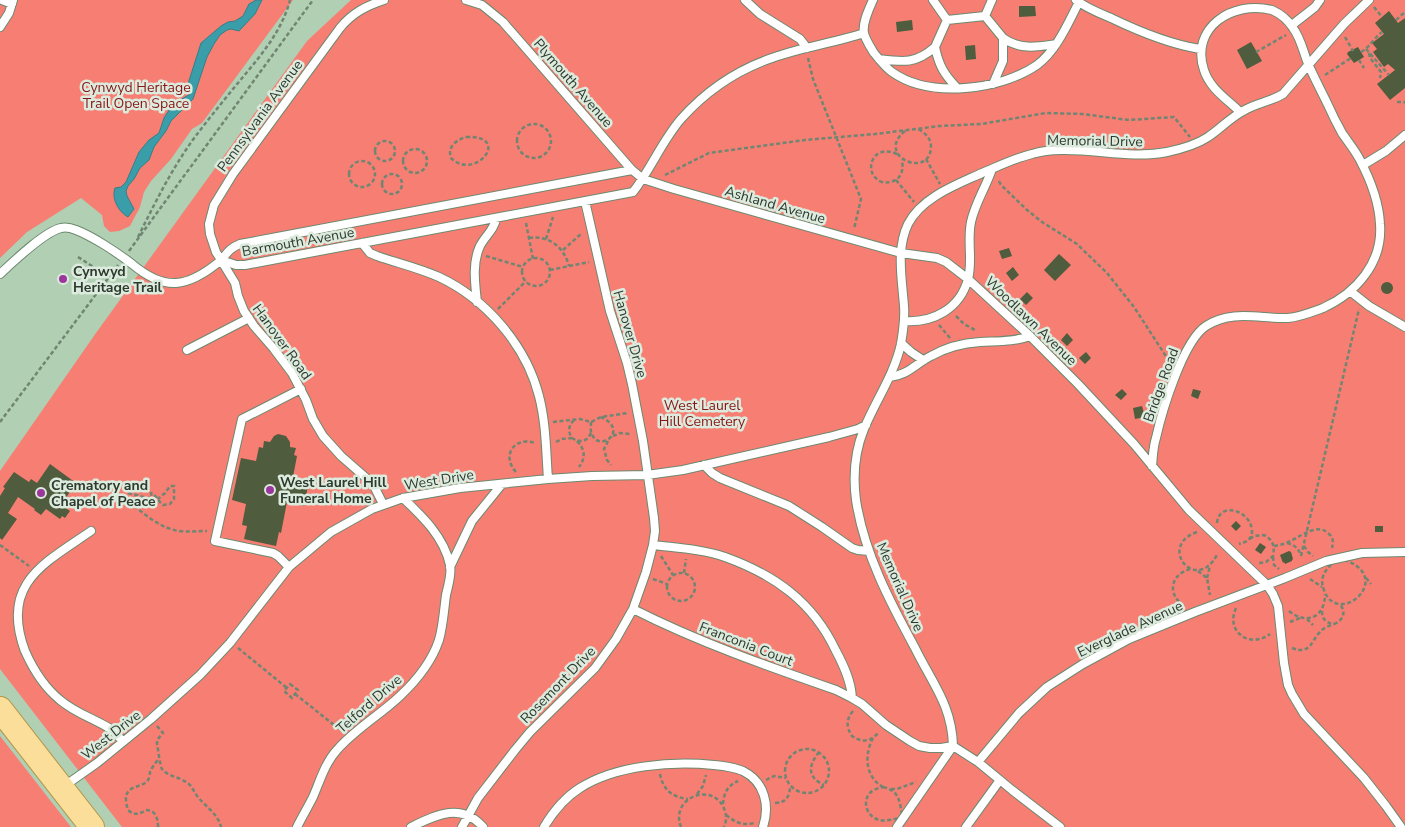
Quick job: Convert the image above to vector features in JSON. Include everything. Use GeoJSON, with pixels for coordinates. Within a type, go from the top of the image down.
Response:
{"type":"FeatureCollection","features":[{"type":"Feature","properties":{"kind":"main road"},"geometry":{"type":"LineString","coordinates":[[0,709],[92,827]]}},
{"type":"Feature","properties":{"kind":"lane"},"geometry":{"type":"LineString","coordinates":[[0,27],[9,13],[13,2],[2,0]]}},
{"type":"Feature","properties":{"kind":"lane"},"geometry":{"type":"LineString","coordinates":[[363,4],[384,0]]}},
{"type":"Feature","properties":{"kind":"lane","name":"Plymouth Avenue"},"geometry":{"type":"LineString","coordinates":[[466,0],[480,2],[503,22],[632,170],[647,181]]}},
{"type":"Feature","properties":{"kind":"lane"},"geometry":{"type":"LineString","coordinates":[[745,0],[765,17],[800,39],[806,49]]}},
{"type":"Feature","properties":{"kind":"lane"},"geometry":{"type":"LineString","coordinates":[[873,0],[867,13],[864,33],[879,59],[893,73],[905,79],[938,88],[975,87],[993,84],[1024,72],[1037,64],[1047,56],[1056,44],[1077,1],[1152,36],[1200,48]]}},
{"type":"Feature","properties":{"kind":"lane"},"geometry":{"type":"LineString","coordinates":[[933,0],[947,20]]}},
{"type":"Feature","properties":{"kind":"lane"},"geometry":{"type":"LineString","coordinates":[[985,16],[992,0]]}},
{"type":"Feature","properties":{"kind":"lane"},"geometry":{"type":"LineString","coordinates":[[1293,28],[1320,0]]}},
{"type":"Feature","properties":{"kind":"lane","name":"Memorial Drive"},"geometry":{"type":"LineString","coordinates":[[953,746],[952,729],[946,705],[879,576],[869,551],[859,514],[855,486],[856,460],[859,445],[866,425],[890,377],[901,343],[904,321],[901,253],[908,225],[920,209],[943,191],[1019,158],[1047,151],[1076,150],[1149,155],[1196,144],[1240,112],[1283,94],[1308,63],[1369,0]]}},
{"type":"Feature","properties":{"kind":"lane"},"geometry":{"type":"LineString","coordinates":[[1240,112],[1218,92],[1207,78],[1201,60],[1200,48],[1206,33],[1218,17],[1246,2],[1272,10],[1279,14],[1293,28],[1308,63]]}},
{"type":"Feature","properties":{"kind":"lane","name":"Pennsylvania Avenue"},"geometry":{"type":"LineString","coordinates":[[221,260],[212,243],[209,224],[214,205],[222,190],[243,158],[346,20],[363,4]]}},
{"type":"Feature","properties":{"kind":"lane"},"geometry":{"type":"LineString","coordinates":[[947,20],[985,16]]}},
{"type":"Feature","properties":{"kind":"lane"},"geometry":{"type":"LineString","coordinates":[[985,16],[1002,38],[1010,43],[1029,48],[1056,44]]}},
{"type":"Feature","properties":{"kind":"lane"},"geometry":{"type":"LineString","coordinates":[[879,59],[908,61],[918,59],[935,47],[947,20]]}},
{"type":"Feature","properties":{"kind":"lane"},"geometry":{"type":"LineString","coordinates":[[647,181],[662,146],[672,131],[693,106],[729,78],[772,58],[864,33]]}},
{"type":"Feature","properties":{"kind":"lane"},"geometry":{"type":"LineString","coordinates":[[993,84],[1003,62],[1002,38]]}},
{"type":"Feature","properties":{"kind":"lane"},"geometry":{"type":"LineString","coordinates":[[935,47],[942,70],[957,88]]}},
{"type":"Feature","properties":{"kind":"lane","name":"Bridge Road"},"geometry":{"type":"LineString","coordinates":[[1152,466],[1156,438],[1178,369],[1187,348],[1205,327],[1230,317],[1287,318],[1305,315],[1328,306],[1350,291],[1363,279],[1376,254],[1380,235],[1378,207],[1363,165],[1336,121],[1308,63]]}},
{"type":"Feature","properties":{"kind":"lane"},"geometry":{"type":"LineString","coordinates":[[1363,165],[1405,135]]}},
{"type":"Feature","properties":{"kind":"lane","name":"Woodlawn Avenue"},"geometry":{"type":"LineString","coordinates":[[992,169],[972,220],[968,243],[968,279],[1030,336],[1078,384],[1152,466]]}},
{"type":"Feature","properties":{"kind":"lane","name":"Barmouth Avenue"},"geometry":{"type":"LineString","coordinates":[[632,170],[240,244],[232,248],[221,260],[236,265],[245,265],[633,192],[647,181]]}},
{"type":"Feature","properties":{"kind":"lane","name":"Ashland Avenue"},"geometry":{"type":"LineString","coordinates":[[647,181],[901,253],[937,258],[946,262],[968,279]]}},
{"type":"Feature","properties":{"kind":"lane","name":"Hanover Drive"},"geometry":{"type":"LineString","coordinates":[[585,201],[610,310],[627,363],[647,474]]}},
{"type":"Feature","properties":{"kind":"lane"},"geometry":{"type":"LineString","coordinates":[[477,302],[475,272],[477,254],[494,226],[496,218]]}},
{"type":"Feature","properties":{"kind":"lane"},"geometry":{"type":"LineString","coordinates":[[0,274],[49,233],[58,229],[68,228],[75,229],[124,258],[145,275],[155,279],[175,283],[186,281],[197,277],[221,260]]}},
{"type":"Feature","properties":{"kind":"lane"},"geometry":{"type":"LineString","coordinates":[[362,243],[370,253],[439,277],[464,291],[492,315],[508,333],[524,358],[536,385],[544,423],[548,479]]}},
{"type":"Feature","properties":{"kind":"lane","name":"Hanover Road"},"geometry":{"type":"LineString","coordinates":[[221,260],[235,283],[241,304],[249,318],[260,334],[288,366],[323,436],[341,456],[373,484],[383,504]]}},
{"type":"Feature","properties":{"kind":"lane"},"geometry":{"type":"LineString","coordinates":[[904,321],[920,321],[935,317],[950,309],[958,300],[968,279]]}},
{"type":"Feature","properties":{"kind":"lane"},"geometry":{"type":"LineString","coordinates":[[1350,291],[1360,300],[1405,327]]}},
{"type":"Feature","properties":{"kind":"lane"},"geometry":{"type":"LineString","coordinates":[[188,350],[249,318]]}},
{"type":"Feature","properties":{"kind":"lane"},"geometry":{"type":"LineString","coordinates":[[890,377],[904,374],[923,360],[954,347],[978,342],[1015,341],[1030,336]]}},
{"type":"Feature","properties":{"kind":"lane"},"geometry":{"type":"LineString","coordinates":[[901,343],[910,352],[923,360]]}},
{"type":"Feature","properties":{"kind":"lane"},"geometry":{"type":"LineString","coordinates":[[289,567],[273,553],[215,541],[242,419],[301,389]]}},
{"type":"Feature","properties":{"kind":"lane","name":"West Drive"},"geometry":{"type":"LineString","coordinates":[[62,788],[151,720],[200,675],[230,643],[289,567],[331,532],[383,504],[403,498],[451,490],[534,480],[647,474],[683,470],[829,438],[866,425]]}},
{"type":"Feature","properties":{"kind":"lane"},"geometry":{"type":"LineString","coordinates":[[704,465],[720,478],[789,506],[852,548],[869,551]]}},
{"type":"Feature","properties":{"kind":"lane"},"geometry":{"type":"LineString","coordinates":[[1152,466],[1208,530],[1267,585],[1279,612],[1286,676],[1292,694],[1315,726],[1369,785],[1401,827]]}},
{"type":"Feature","properties":{"kind":"lane","name":"Rosemont Drive"},"geometry":{"type":"LineString","coordinates":[[462,827],[488,784],[530,732],[595,668],[616,639],[633,610],[653,545],[655,532],[647,474]]}},
{"type":"Feature","properties":{"kind":"lane","name":"Telford Drive"},"geometry":{"type":"LineString","coordinates":[[297,827],[329,760],[336,751],[401,695],[414,681],[430,658],[439,639],[450,567],[472,521],[482,506],[502,484]]}},
{"type":"Feature","properties":{"kind":"lane","name":"Telford Drive"},"geometry":{"type":"LineString","coordinates":[[403,498],[436,533],[444,548],[450,567]]}},
{"type":"Feature","properties":{"kind":"lane"},"geometry":{"type":"LineString","coordinates":[[91,532],[36,570],[25,581],[20,589],[15,605],[16,624],[22,646],[42,682],[72,709],[111,729],[123,742]]}},
{"type":"Feature","properties":{"kind":"lane"},"geometry":{"type":"LineString","coordinates":[[653,545],[724,557],[761,573],[791,592],[804,603],[823,626],[848,676],[852,698]]}},
{"type":"Feature","properties":{"kind":"lane"},"geometry":{"type":"LineString","coordinates":[[1267,585],[1326,561],[1362,552],[1405,552]]}},
{"type":"Feature","properties":{"kind":"lane","name":"Everglade Avenue"},"geometry":{"type":"LineString","coordinates":[[978,762],[1033,699],[1064,676],[1130,639],[1267,585]]}},
{"type":"Feature","properties":{"kind":"lane","name":"Franconia Court"},"geometry":{"type":"LineString","coordinates":[[633,610],[714,646],[852,698],[862,704],[886,725],[919,746],[930,748],[953,746]]}},
{"type":"Feature","properties":{"kind":"lane"},"geometry":{"type":"LineString","coordinates":[[896,827],[953,746],[978,762],[1060,827]]}},
{"type":"Feature","properties":{"kind":"lane"},"geometry":{"type":"LineString","coordinates":[[544,827],[558,807],[570,795],[596,780],[611,774],[659,765],[692,764],[738,769],[752,776],[760,786],[766,803],[764,827]]}},
{"type":"Feature","properties":{"kind":"lane"},"geometry":{"type":"LineString","coordinates":[[966,827],[1000,780]]}},
{"type":"Feature","properties":{"kind":"lane"},"geometry":{"type":"LineString","coordinates":[[410,827],[429,818],[444,814],[460,813],[477,820],[484,827]]}},
{"type":"Feature","properties":{"kind":"path"},"geometry":{"type":"LineString","coordinates":[[136,243],[154,205],[180,159],[270,42],[283,19],[290,0]]}},
{"type":"Feature","properties":{"kind":"path"},"geometry":{"type":"LineString","coordinates":[[0,422],[136,243],[313,0]]}},
{"type":"Feature","properties":{"kind":"path"},"geometry":{"type":"LineString","coordinates":[[1396,20],[1404,14]]}},
{"type":"Feature","properties":{"kind":"path"},"geometry":{"type":"LineString","coordinates":[[1256,52],[1293,28]]}},
{"type":"Feature","properties":{"kind":"path"},"geometry":{"type":"LineString","coordinates":[[1340,29],[1353,50]]}},
{"type":"Feature","properties":{"kind":"path"},"geometry":{"type":"LineString","coordinates":[[1361,52],[1382,32]]}},
{"type":"Feature","properties":{"kind":"path"},"geometry":{"type":"LineString","coordinates":[[806,49],[814,80],[861,199],[851,239]]}},
{"type":"Feature","properties":{"kind":"path"},"geometry":{"type":"LineString","coordinates":[[1366,49],[1389,75]]}},
{"type":"Feature","properties":{"kind":"path"},"geometry":{"type":"LineString","coordinates":[[1369,53],[1370,58],[1381,72],[1380,78]]}},
{"type":"Feature","properties":{"kind":"path"},"geometry":{"type":"LineString","coordinates":[[1316,80],[1351,58]]}},
{"type":"Feature","properties":{"kind":"path"},"geometry":{"type":"LineString","coordinates":[[1359,60],[1364,68]]}},
{"type":"Feature","properties":{"kind":"path"},"geometry":{"type":"LineString","coordinates":[[1397,102],[1405,103]]}},
{"type":"Feature","properties":{"kind":"path"},"geometry":{"type":"LineString","coordinates":[[647,181],[709,153],[779,143],[940,126],[987,123],[1056,112],[1129,120],[1174,117],[1196,144]]}},
{"type":"Feature","properties":{"kind":"path"},"geometry":{"type":"LineString","coordinates":[[530,124],[546,128],[551,138],[549,149],[540,156],[530,157],[520,151],[517,140],[518,135],[521,130],[530,124]]}},
{"type":"Feature","properties":{"kind":"path"},"geometry":{"type":"LineString","coordinates":[[902,160],[903,168],[901,175],[896,180],[888,183],[880,181],[874,176],[871,169],[871,162],[875,155],[882,151],[890,150],[908,163],[915,164],[926,159],[931,145],[929,138],[924,132],[917,129]]}},
{"type":"Feature","properties":{"kind":"path"},"geometry":{"type":"LineString","coordinates":[[897,154],[897,140],[906,130]]}},
{"type":"Feature","properties":{"kind":"path"},"geometry":{"type":"LineString","coordinates":[[466,137],[483,140],[488,146],[488,151],[484,158],[472,164],[458,163],[454,161],[450,154],[455,142],[466,137]]}},
{"type":"Feature","properties":{"kind":"path"},"geometry":{"type":"LineString","coordinates":[[383,140],[392,143],[396,149],[395,156],[390,160],[383,161],[376,154],[377,144],[383,140]]}},
{"type":"Feature","properties":{"kind":"path"},"geometry":{"type":"LineString","coordinates":[[415,148],[423,152],[427,158],[426,166],[416,172],[406,168],[403,161],[405,154],[415,148]]}},
{"type":"Feature","properties":{"kind":"path"},"geometry":{"type":"LineString","coordinates":[[926,159],[943,191]]}},
{"type":"Feature","properties":{"kind":"path"},"geometry":{"type":"LineString","coordinates":[[362,160],[370,164],[375,171],[374,180],[363,187],[355,185],[348,174],[351,166],[362,160]]}},
{"type":"Feature","properties":{"kind":"path"},"geometry":{"type":"LineString","coordinates":[[992,169],[1002,185],[1027,210],[1077,244],[1107,274],[1134,307],[1166,359],[1172,366],[1178,369]]}},
{"type":"Feature","properties":{"kind":"path"},"geometry":{"type":"LineString","coordinates":[[389,174],[399,176],[402,182],[399,192],[392,195],[386,193],[382,188],[383,178],[389,174]]}},
{"type":"Feature","properties":{"kind":"path"},"geometry":{"type":"LineString","coordinates":[[896,180],[920,209]]}},
{"type":"Feature","properties":{"kind":"path"},"geometry":{"type":"LineString","coordinates":[[546,239],[557,206]]}},
{"type":"Feature","properties":{"kind":"path"},"geometry":{"type":"LineString","coordinates":[[524,213],[533,258]]}},
{"type":"Feature","properties":{"kind":"path"},"geometry":{"type":"LineString","coordinates":[[563,250],[590,226]]}},
{"type":"Feature","properties":{"kind":"path"},"geometry":{"type":"LineString","coordinates":[[529,238],[541,238],[552,242],[563,250],[570,266]]}},
{"type":"Feature","properties":{"kind":"path"},"geometry":{"type":"LineString","coordinates":[[477,254],[523,267]]}},
{"type":"Feature","properties":{"kind":"path"},"geometry":{"type":"LineString","coordinates":[[78,257],[109,277]]}},
{"type":"Feature","properties":{"kind":"path"},"geometry":{"type":"LineString","coordinates":[[533,258],[542,260],[548,266],[548,278],[542,284],[534,285],[526,282],[522,275],[523,267],[533,258]]}},
{"type":"Feature","properties":{"kind":"path"},"geometry":{"type":"LineString","coordinates":[[549,270],[598,260]]}},
{"type":"Feature","properties":{"kind":"path"},"geometry":{"type":"LineString","coordinates":[[492,315],[526,282]]}},
{"type":"Feature","properties":{"kind":"path"},"geometry":{"type":"LineString","coordinates":[[1292,575],[1298,566],[1307,533],[1360,300]]}},
{"type":"Feature","properties":{"kind":"path"},"geometry":{"type":"LineString","coordinates":[[950,309],[971,329],[990,335],[992,341]]}},
{"type":"Feature","properties":{"kind":"path"},"geometry":{"type":"LineString","coordinates":[[935,317],[938,324],[949,336],[954,347]]}},
{"type":"Feature","properties":{"kind":"path"},"geometry":{"type":"LineString","coordinates":[[544,423],[575,420],[591,422],[601,417],[637,411]]}},
{"type":"Feature","properties":{"kind":"path"},"geometry":{"type":"LineString","coordinates":[[601,417],[609,421],[614,431],[604,450]]}},
{"type":"Feature","properties":{"kind":"path"},"geometry":{"type":"LineString","coordinates":[[570,477],[582,463],[584,456],[582,448],[572,438],[569,431],[570,424],[575,420]]}},
{"type":"Feature","properties":{"kind":"path"},"geometry":{"type":"LineString","coordinates":[[591,422],[591,431],[594,438]]}},
{"type":"Feature","properties":{"kind":"path"},"geometry":{"type":"LineString","coordinates":[[582,448],[591,431]]}},
{"type":"Feature","properties":{"kind":"path"},"geometry":{"type":"LineString","coordinates":[[577,441],[594,438],[600,441],[610,439],[620,433],[630,434]]}},
{"type":"Feature","properties":{"kind":"path"},"geometry":{"type":"LineString","coordinates":[[534,480],[516,472],[512,468],[511,451],[518,443],[524,441],[535,443],[546,452],[557,441],[572,438]]}},
{"type":"Feature","properties":{"kind":"path"},"geometry":{"type":"LineString","coordinates":[[600,441],[607,460],[621,475]]}},
{"type":"Feature","properties":{"kind":"path"},"geometry":{"type":"LineString","coordinates":[[153,502],[151,493],[163,505],[170,504],[175,496],[173,485],[158,499]]}},
{"type":"Feature","properties":{"kind":"path"},"geometry":{"type":"LineString","coordinates":[[128,493],[152,498]]}},
{"type":"Feature","properties":{"kind":"path"},"geometry":{"type":"LineString","coordinates":[[124,498],[148,517],[168,528],[177,531],[210,532]]}},
{"type":"Feature","properties":{"kind":"path"},"geometry":{"type":"LineString","coordinates":[[172,502],[176,505]]}},
{"type":"Feature","properties":{"kind":"path"},"geometry":{"type":"LineString","coordinates":[[1210,606],[1207,578],[1210,565],[1219,550],[1221,541],[1217,526],[1218,516],[1226,511],[1239,512],[1248,519],[1252,530],[1250,539]]}},
{"type":"Feature","properties":{"kind":"path"},"geometry":{"type":"LineString","coordinates":[[1274,546],[1319,529],[1329,533],[1332,537],[1333,547],[1326,561]]}},
{"type":"Feature","properties":{"kind":"path"},"geometry":{"type":"LineString","coordinates":[[1207,578],[1185,565],[1179,555],[1179,549],[1181,543],[1190,535],[1208,530]]}},
{"type":"Feature","properties":{"kind":"path"},"geometry":{"type":"LineString","coordinates":[[1221,541],[1241,544],[1254,536],[1264,535],[1272,542],[1274,546],[1273,556],[1266,562],[1244,564]]}},
{"type":"Feature","properties":{"kind":"path"},"geometry":{"type":"LineString","coordinates":[[1286,543],[1296,547],[1301,556]]}},
{"type":"Feature","properties":{"kind":"path"},"geometry":{"type":"LineString","coordinates":[[0,545],[36,570]]}},
{"type":"Feature","properties":{"kind":"path"},"geometry":{"type":"LineString","coordinates":[[653,545],[673,575]]}},
{"type":"Feature","properties":{"kind":"path"},"geometry":{"type":"LineString","coordinates":[[684,573],[687,550]]}},
{"type":"Feature","properties":{"kind":"path"},"geometry":{"type":"LineString","coordinates":[[1365,577],[1365,585],[1361,596],[1350,603],[1340,604],[1333,602],[1325,594],[1322,587],[1325,570],[1338,558],[1357,565],[1371,584]]}},
{"type":"Feature","properties":{"kind":"path"},"geometry":{"type":"LineString","coordinates":[[1198,571],[1210,565]]}},
{"type":"Feature","properties":{"kind":"path"},"geometry":{"type":"LineString","coordinates":[[1190,569],[1178,575],[1174,580],[1173,592],[1182,605],[1195,612]]}},
{"type":"Feature","properties":{"kind":"path"},"geometry":{"type":"LineString","coordinates":[[684,573],[693,579],[695,590],[688,599],[678,601],[668,595],[667,584],[673,575],[684,573]]}},
{"type":"Feature","properties":{"kind":"path"},"geometry":{"type":"LineString","coordinates":[[1244,594],[1233,615],[1235,628],[1242,636],[1247,639],[1267,637],[1280,624]]}},
{"type":"Feature","properties":{"kind":"path"},"geometry":{"type":"LineString","coordinates":[[1306,619],[1322,611],[1325,605],[1325,594]]}},
{"type":"Feature","properties":{"kind":"path"},"geometry":{"type":"LineString","coordinates":[[1274,598],[1290,612],[1306,619],[1313,625]]}},
{"type":"Feature","properties":{"kind":"path"},"geometry":{"type":"LineString","coordinates":[[1325,605],[1333,602]]}},
{"type":"Feature","properties":{"kind":"path"},"geometry":{"type":"LineString","coordinates":[[1300,618],[1291,621],[1287,625],[1281,638],[1297,650],[1309,647],[1322,629],[1338,622],[1344,612],[1340,604]]}},
{"type":"Feature","properties":{"kind":"path"},"geometry":{"type":"LineString","coordinates":[[1322,611],[1323,619],[1334,624]]}},
{"type":"Feature","properties":{"kind":"path"},"geometry":{"type":"LineString","coordinates":[[230,643],[287,688]]}},
{"type":"Feature","properties":{"kind":"path"},"geometry":{"type":"LineString","coordinates":[[290,684],[298,690],[295,694],[292,698],[284,691],[290,684]]}},
{"type":"Feature","properties":{"kind":"path"},"geometry":{"type":"LineString","coordinates":[[295,694],[350,737]]}},
{"type":"Feature","properties":{"kind":"path"},"geometry":{"type":"LineString","coordinates":[[862,704],[852,711],[849,716],[847,725],[849,731],[852,736],[861,740],[874,738]]}},
{"type":"Feature","properties":{"kind":"path"},"geometry":{"type":"LineString","coordinates":[[151,720],[163,733],[157,740],[163,770],[167,774],[180,778],[191,785],[198,797],[216,816],[221,827]]}},
{"type":"Feature","properties":{"kind":"path"},"geometry":{"type":"LineString","coordinates":[[879,733],[874,738],[868,752],[867,762],[872,777],[877,783],[883,787],[897,789],[934,774]]}},
{"type":"Feature","properties":{"kind":"path"},"geometry":{"type":"LineString","coordinates":[[806,749],[819,752],[829,768],[829,774],[824,785],[814,793],[807,794],[795,790],[790,786],[786,778],[786,764],[789,758],[799,750],[806,749]]}},
{"type":"Feature","properties":{"kind":"path"},"geometry":{"type":"LineString","coordinates":[[819,752],[811,765],[812,773],[816,780],[824,785]]}},
{"type":"Feature","properties":{"kind":"path"},"geometry":{"type":"LineString","coordinates":[[158,827],[155,815],[149,810],[139,814],[128,810],[126,797],[131,789],[148,780],[151,770],[160,757]]}},
{"type":"Feature","properties":{"kind":"path"},"geometry":{"type":"LineString","coordinates":[[659,765],[661,779],[667,792],[673,796],[688,799]]}},
{"type":"Feature","properties":{"kind":"path"},"geometry":{"type":"LineString","coordinates":[[681,827],[680,810],[688,799],[696,795],[703,786],[706,765]]}},
{"type":"Feature","properties":{"kind":"path"},"geometry":{"type":"LineString","coordinates":[[723,806],[726,791],[730,785],[752,776]]}},
{"type":"Feature","properties":{"kind":"path"},"geometry":{"type":"LineString","coordinates":[[760,786],[769,777],[786,778]]}},
{"type":"Feature","properties":{"kind":"path"},"geometry":{"type":"LineString","coordinates":[[766,803],[784,801],[790,792],[790,786]]}},
{"type":"Feature","properties":{"kind":"path"},"geometry":{"type":"LineString","coordinates":[[883,787],[872,791],[866,799],[868,812],[876,820],[882,821],[903,818],[898,796],[890,788]]}},
{"type":"Feature","properties":{"kind":"path"},"geometry":{"type":"LineString","coordinates":[[696,795],[708,795],[719,801],[726,815],[724,827]]}},
{"type":"Feature","properties":{"kind":"path"},"geometry":{"type":"LineString","coordinates":[[726,815],[735,822],[747,824],[766,817]]}},
{"type":"Feature","properties":{"kind":"green space","name":"Cynwyd Heritage Trail Open Space"},"geometry":{"type":"Polygon","coordinates":[[[0,0],[293,0],[202,123],[192,129],[171,159],[151,181],[144,192],[140,207],[130,226],[119,231],[110,232],[104,226],[102,215],[81,198],[27,232],[0,258],[0,0]]]}},
{"type":"Feature","properties":{"kind":"green space","name":"West Laurel Hill Cemetery"},"geometry":{"type":"Polygon","coordinates":[[[351,0],[1405,0],[1405,827],[122,827],[0,669],[0,471],[96,333],[307,41],[351,0]]]}},
{"type":"Feature","properties":{"kind":"green space"},"geometry":{"type":"Polygon","coordinates":[[[0,736],[71,827],[0,827],[0,736]]]}},
{"type":"Feature","properties":{"kind":"water"},"geometry":{"type":"Polygon","coordinates":[[[256,0],[262,0],[255,14],[239,31],[231,29],[220,35],[207,57],[193,99],[171,121],[154,147],[149,160],[140,168],[128,186],[127,196],[134,209],[128,217],[122,212],[115,201],[115,188],[121,187],[126,182],[139,152],[149,140],[159,133],[164,118],[171,107],[190,94],[190,90],[187,87],[201,43],[221,26],[243,16],[249,4],[256,0]]]}},
{"type":"Feature","properties":{"kind":"building"},"geometry":{"type":"Polygon","coordinates":[[[1019,6],[1035,6],[1036,16],[1019,17],[1019,6]]]}},
{"type":"Feature","properties":{"kind":"building"},"geometry":{"type":"Polygon","coordinates":[[[1389,11],[1398,23],[1405,18],[1405,88],[1390,100],[1377,84],[1395,70],[1388,64],[1384,67],[1373,52],[1377,49],[1372,43],[1384,34],[1375,23],[1389,11]]]}},
{"type":"Feature","properties":{"kind":"building"},"geometry":{"type":"Polygon","coordinates":[[[912,20],[913,30],[897,32],[896,22],[912,20]]]}},
{"type":"Feature","properties":{"kind":"building"},"geometry":{"type":"Polygon","coordinates":[[[1251,42],[1262,61],[1247,69],[1237,50],[1251,42]]]}},
{"type":"Feature","properties":{"kind":"building"},"geometry":{"type":"Polygon","coordinates":[[[975,45],[976,59],[966,60],[965,46],[975,45]]]}},
{"type":"Feature","properties":{"kind":"building"},"geometry":{"type":"Polygon","coordinates":[[[1358,47],[1364,57],[1354,63],[1347,54],[1358,47]]]}},
{"type":"Feature","properties":{"kind":"building"},"geometry":{"type":"Polygon","coordinates":[[[1009,248],[1012,256],[1002,259],[999,251],[1009,248]]]}},
{"type":"Feature","properties":{"kind":"building"},"geometry":{"type":"Polygon","coordinates":[[[1059,254],[1071,265],[1055,281],[1044,270],[1059,254]]]}},
{"type":"Feature","properties":{"kind":"building"},"geometry":{"type":"Polygon","coordinates":[[[1013,267],[1019,275],[1012,281],[1006,273],[1013,267]]]}},
{"type":"Feature","properties":{"kind":"building"},"geometry":{"type":"Polygon","coordinates":[[[1385,282],[1389,282],[1393,288],[1389,294],[1385,294],[1381,290],[1381,286],[1385,282]]]}},
{"type":"Feature","properties":{"kind":"building"},"geometry":{"type":"Polygon","coordinates":[[[1027,292],[1033,298],[1026,305],[1020,299],[1027,292]]]}},
{"type":"Feature","properties":{"kind":"building"},"geometry":{"type":"Polygon","coordinates":[[[1067,333],[1073,340],[1067,346],[1061,340],[1067,333]]]}},
{"type":"Feature","properties":{"kind":"building"},"geometry":{"type":"Polygon","coordinates":[[[1086,352],[1091,358],[1085,364],[1079,358],[1086,352]]]}},
{"type":"Feature","properties":{"kind":"building"},"geometry":{"type":"Polygon","coordinates":[[[1122,389],[1127,394],[1121,400],[1115,395],[1122,389]]]}},
{"type":"Feature","properties":{"kind":"building"},"geometry":{"type":"Polygon","coordinates":[[[1193,389],[1201,391],[1198,399],[1191,396],[1193,389]]]}},
{"type":"Feature","properties":{"kind":"building"},"geometry":{"type":"Polygon","coordinates":[[[1142,406],[1145,417],[1135,419],[1133,408],[1142,406]]]}},
{"type":"Feature","properties":{"kind":"building","name":"West Laurel Hill Funeral Home"},"geometry":{"type":"Polygon","coordinates":[[[278,434],[286,436],[290,442],[290,447],[296,448],[294,455],[297,456],[293,477],[309,481],[304,506],[287,502],[281,533],[279,532],[276,546],[244,539],[247,526],[242,525],[246,504],[232,500],[241,458],[256,461],[259,447],[263,448],[264,441],[270,442],[278,434]]]}},
{"type":"Feature","properties":{"kind":"building","name":"Crematory and Chapel of Peace"},"geometry":{"type":"Polygon","coordinates":[[[50,464],[76,483],[63,502],[69,506],[67,509],[70,511],[65,518],[62,516],[60,519],[46,509],[41,515],[18,497],[8,513],[17,519],[2,540],[0,538],[0,496],[5,488],[3,487],[14,472],[29,482],[31,479],[37,483],[50,464]]]}},
{"type":"Feature","properties":{"kind":"building"},"geometry":{"type":"Polygon","coordinates":[[[1236,521],[1241,526],[1236,531],[1231,526],[1236,521]]]}},
{"type":"Feature","properties":{"kind":"building"},"geometry":{"type":"Polygon","coordinates":[[[1375,526],[1383,526],[1383,532],[1375,532],[1375,526]]]}},
{"type":"Feature","properties":{"kind":"building"},"geometry":{"type":"Polygon","coordinates":[[[1260,543],[1266,547],[1261,554],[1255,550],[1260,543]]]}},
{"type":"Feature","properties":{"kind":"building"},"geometry":{"type":"Polygon","coordinates":[[[1289,551],[1293,559],[1285,564],[1280,555],[1289,551]]]}},
{"type":"Feature","properties":{"kind":"place","name":"Cynwyd Heritage Trail"},"geometry":{"type":"Point","coordinates":[63,279]}},
{"type":"Feature","properties":{"kind":"place","name":"West Laurel Hill Funeral Home"},"geometry":{"type":"Point","coordinates":[270,490]}},
{"type":"Feature","properties":{"kind":"place","name":"Crematory and Chapel of Peace"},"geometry":{"type":"Point","coordinates":[41,493]}}]}
